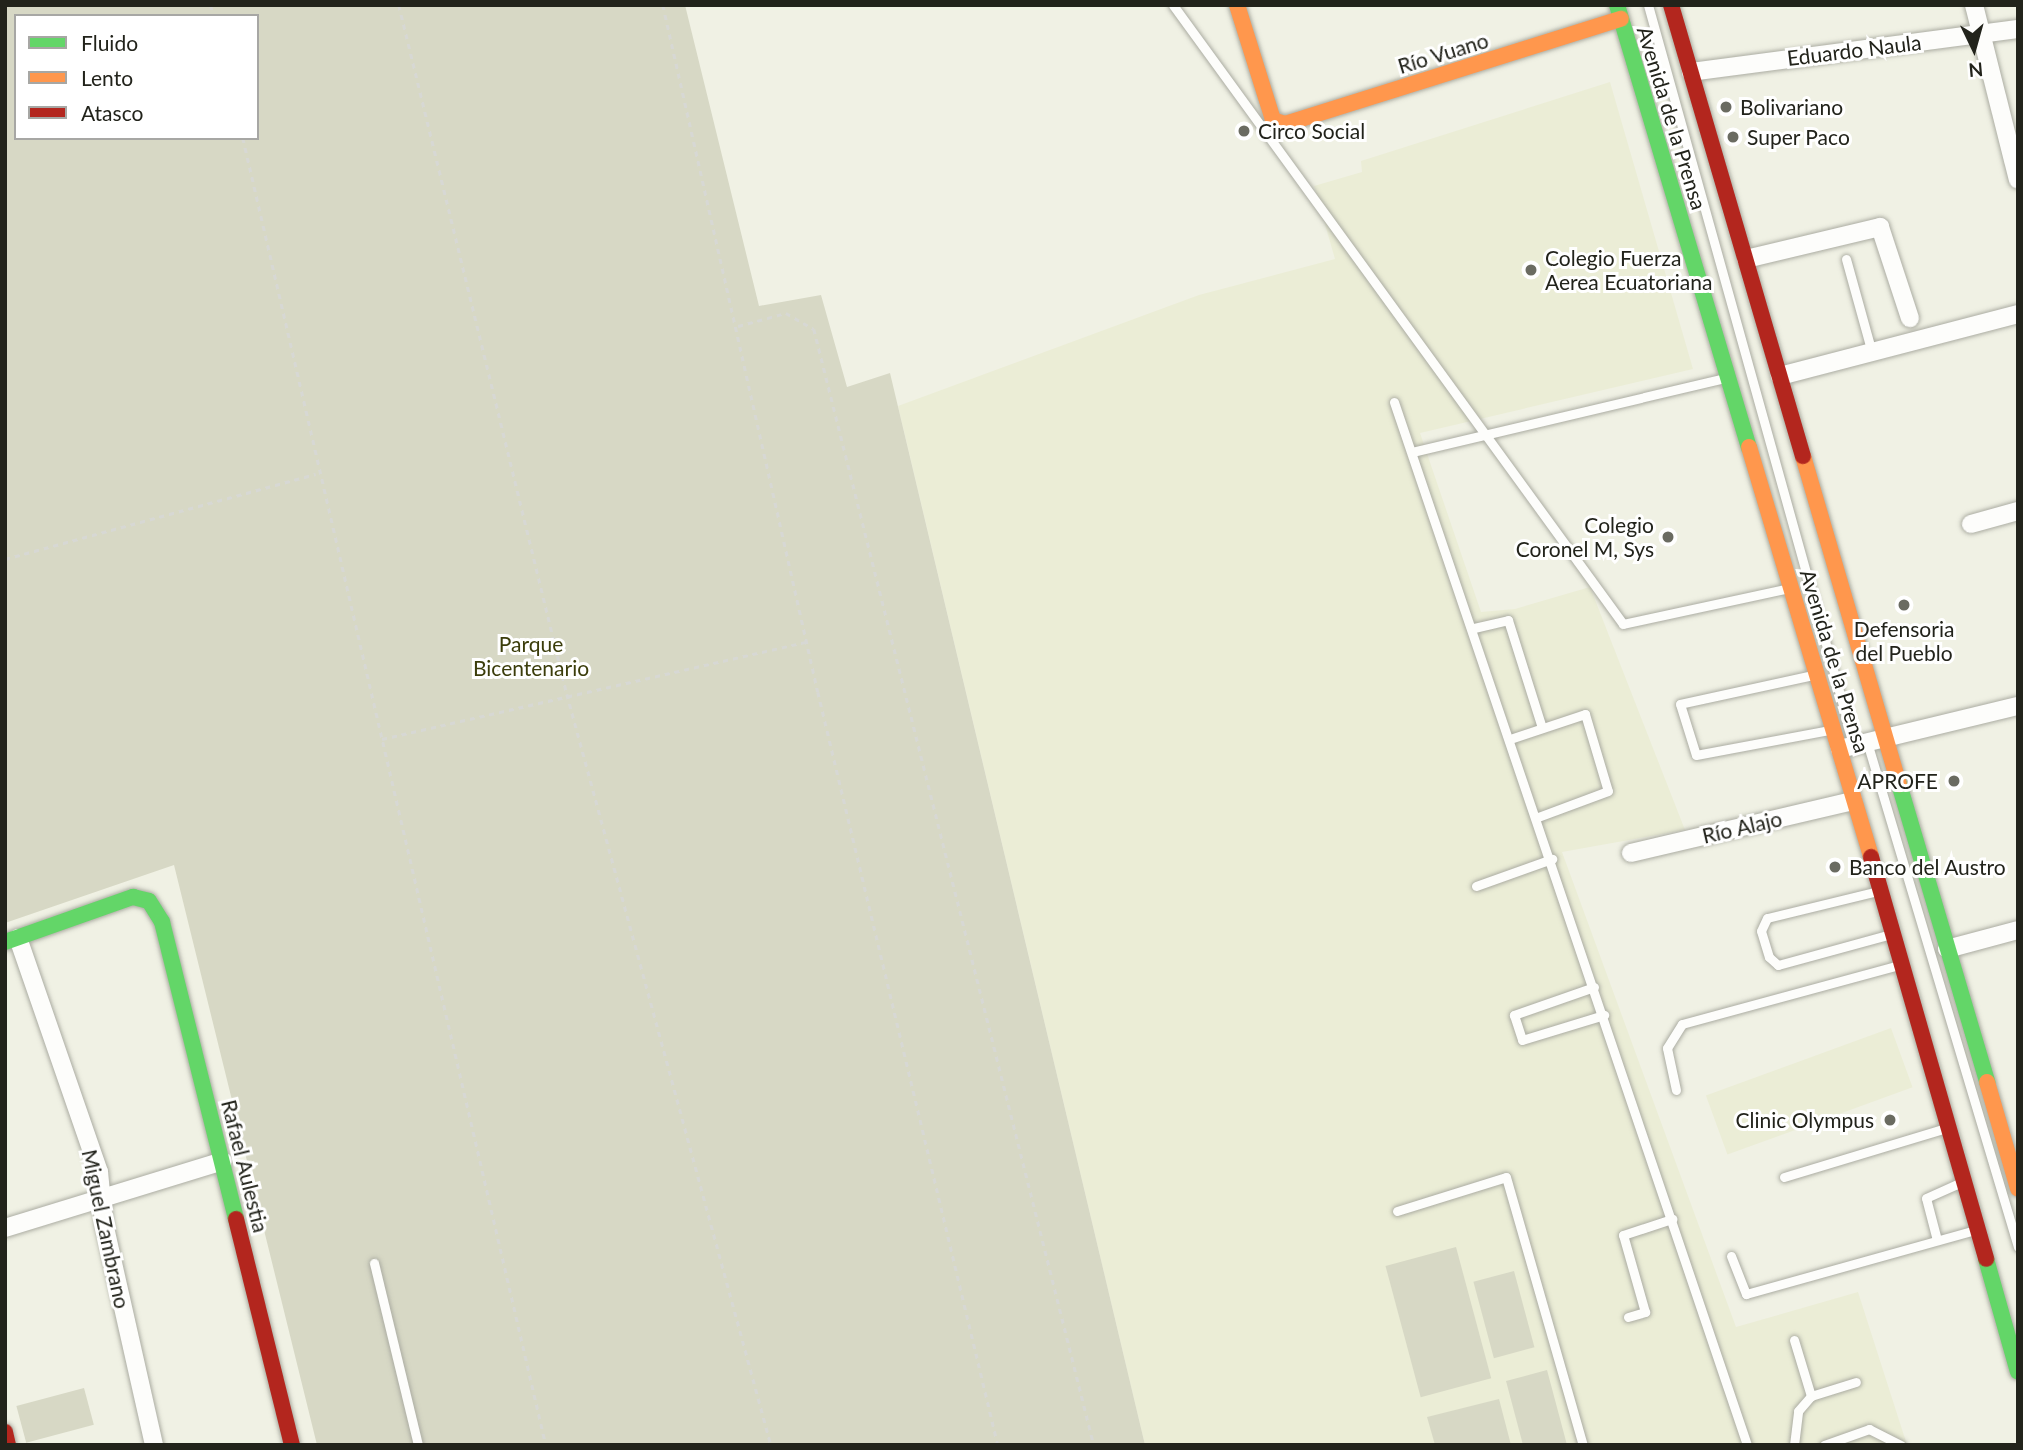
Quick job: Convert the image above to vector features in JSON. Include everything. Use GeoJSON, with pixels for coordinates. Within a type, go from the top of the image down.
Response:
{"type":"FeatureCollection","features":[{"type":"Feature","properties":{"kind":"main road","name":"Río Vuano"},"geometry":{"type":"LineString","coordinates":[[1237,5],[1277,124],[1619,12]]}},
{"type":"Feature","properties":{"kind":"main road","name":"Avenida de la Prensa"},"geometry":{"type":"LineString","coordinates":[[1671,5],[1780,376],[1861,743],[1947,949],[2018,1189]]}},
{"type":"Feature","properties":{"kind":"main road","name":"Avenida de la Prensa"},"geometry":{"type":"LineString","coordinates":[[1619,12],[1834,729],[1861,743]]}},
{"type":"Feature","properties":{"kind":"main road","name":"Avenida de la Prensa"},"geometry":{"type":"LineString","coordinates":[[1861,743],[1853,801],[2018,1371]]}},
{"type":"Feature","properties":{"kind":"main road","name":"Rafael Aulestia"},"geometry":{"type":"LineString","coordinates":[[11,940],[133,897],[149,901],[162,922],[292,1445]]}},
{"type":"Feature","properties":{"kind":"main road"},"geometry":{"type":"LineString","coordinates":[[5,1432],[8,1445]]}},
{"type":"Feature","properties":{"kind":"street"},"geometry":{"type":"LineString","coordinates":[[1974,5],[2018,180]]}},
{"type":"Feature","properties":{"kind":"street","name":"Eduardo Naula"},"geometry":{"type":"LineString","coordinates":[[1691,72],[2018,29]]}},
{"type":"Feature","properties":{"kind":"street"},"geometry":{"type":"LineString","coordinates":[[1746,259],[1880,227],[1910,318]]}},
{"type":"Feature","properties":{"kind":"street"},"geometry":{"type":"LineString","coordinates":[[1780,376],[2018,314]]}},
{"type":"Feature","properties":{"kind":"street"},"geometry":{"type":"LineString","coordinates":[[1971,524],[2018,511]]}},
{"type":"Feature","properties":{"kind":"street"},"geometry":{"type":"LineString","coordinates":[[1861,743],[2018,706]]}},
{"type":"Feature","properties":{"kind":"street","name":"Río Alajo"},"geometry":{"type":"LineString","coordinates":[[1632,853],[1853,801]]}},
{"type":"Feature","properties":{"kind":"street"},"geometry":{"type":"LineString","coordinates":[[1947,949],[2018,930]]}},
{"type":"Feature","properties":{"kind":"street","name":"Miguel Zambrano"},"geometry":{"type":"LineString","coordinates":[[11,940],[102,1195],[154,1445]]}},
{"type":"Feature","properties":{"kind":"street"},"geometry":{"type":"LineString","coordinates":[[5,1228],[102,1195],[223,1161]]}},
{"type":"Feature","properties":{"kind":"lane"},"geometry":{"type":"LineString","coordinates":[[1172,5],[1623,624],[1791,587]]}},
{"type":"Feature","properties":{"kind":"lane"},"geometry":{"type":"LineString","coordinates":[[1648,5],[1861,743],[2018,1247]]}},
{"type":"Feature","properties":{"kind":"lane"},"geometry":{"type":"LineString","coordinates":[[1846,259],[1872,352]]}},
{"type":"Feature","properties":{"kind":"lane"},"geometry":{"type":"LineString","coordinates":[[1412,452],[1729,377]]}},
{"type":"Feature","properties":{"kind":"lane"},"geometry":{"type":"LineString","coordinates":[[1394,402],[1513,738],[1747,1445]]}},
{"type":"Feature","properties":{"kind":"lane"},"geometry":{"type":"LineString","coordinates":[[1474,628],[1508,620],[1542,729]]}},
{"type":"Feature","properties":{"kind":"lane"},"geometry":{"type":"LineString","coordinates":[[1818,674],[1680,704],[1696,755],[1834,729]]}},
{"type":"Feature","properties":{"kind":"lane"},"geometry":{"type":"LineString","coordinates":[[1513,738],[1585,714],[1608,790],[1538,817]]}},
{"type":"Feature","properties":{"kind":"lane"},"geometry":{"type":"LineString","coordinates":[[1476,886],[1552,859]]}},
{"type":"Feature","properties":{"kind":"lane"},"geometry":{"type":"LineString","coordinates":[[1879,891],[1767,918],[1761,931],[1769,957],[1779,965],[1892,934]]}},
{"type":"Feature","properties":{"kind":"lane"},"geometry":{"type":"LineString","coordinates":[[1676,1090],[1667,1048],[1682,1024],[1900,965]]}},
{"type":"Feature","properties":{"kind":"lane"},"geometry":{"type":"LineString","coordinates":[[1594,987],[1514,1014],[1522,1040],[1604,1015]]}},
{"type":"Feature","properties":{"kind":"lane"},"geometry":{"type":"LineString","coordinates":[[1784,1177],[1948,1128]]}},
{"type":"Feature","properties":{"kind":"lane"},"geometry":{"type":"LineString","coordinates":[[1397,1211],[1506,1177],[1583,1445]]}},
{"type":"Feature","properties":{"kind":"lane"},"geometry":{"type":"LineString","coordinates":[[1937,1240],[1926,1198],[1963,1182]]}},
{"type":"Feature","properties":{"kind":"lane"},"geometry":{"type":"LineString","coordinates":[[1628,1317],[1646,1312],[1623,1235],[1672,1219]]}},
{"type":"Feature","properties":{"kind":"lane"},"geometry":{"type":"LineString","coordinates":[[1731,1256],[1746,1294],[1977,1229]]}},
{"type":"Feature","properties":{"kind":"lane"},"geometry":{"type":"LineString","coordinates":[[374,1263],[418,1445]]}},
{"type":"Feature","properties":{"kind":"lane"},"geometry":{"type":"LineString","coordinates":[[1794,1340],[1811,1396]]}},
{"type":"Feature","properties":{"kind":"lane"},"geometry":{"type":"LineString","coordinates":[[1794,1445],[1798,1411],[1811,1396],[1856,1382]]}},
{"type":"Feature","properties":{"kind":"lane"},"geometry":{"type":"LineString","coordinates":[[1824,1445],[1869,1429],[1901,1445]]}},
{"type":"Feature","properties":{"kind":"path"},"geometry":{"type":"LineString","coordinates":[[399,5],[567,694],[771,1445]]}},
{"type":"Feature","properties":{"kind":"path"},"geometry":{"type":"LineString","coordinates":[[663,5],[738,326],[807,642],[998,1445]]}},
{"type":"Feature","properties":{"kind":"path"},"geometry":{"type":"LineString","coordinates":[[243,140],[316,474],[382,739],[546,1445]]}},
{"type":"Feature","properties":{"kind":"path"},"geometry":{"type":"LineString","coordinates":[[738,326],[786,313],[814,329],[1094,1445]]}},
{"type":"Feature","properties":{"kind":"path"},"geometry":{"type":"LineString","coordinates":[[5,559],[316,474]]}},
{"type":"Feature","properties":{"kind":"path"},"geometry":{"type":"LineString","coordinates":[[382,739],[567,694],[807,642]]}},
{"type":"Feature","properties":{"kind":"shaded area"},"geometry":{"type":"Polygon","coordinates":[[[1610,82],[1693,369],[1420,433],[1481,612],[1515,609],[1590,587],[1685,830],[1562,852],[1736,1327],[1858,1292],[1907,1445],[1145,1445],[898,406],[1199,295],[1335,259],[1314,186],[1362,172],[1361,161],[1610,82]]]}},
{"type":"Feature","properties":{"kind":"shaded area"},"geometry":{"type":"Polygon","coordinates":[[[1891,1028],[1913,1087],[1727,1155],[1706,1095],[1891,1028]]]}},
{"type":"Feature","properties":{"kind":"green space","name":"Parque Bicentenario"},"geometry":{"type":"Polygon","coordinates":[[[5,5],[685,5],[759,306],[821,295],[847,387],[890,373],[1145,1445],[317,1445],[174,865],[5,923],[5,5]]]}},
{"type":"Feature","properties":{"kind":"green space"},"geometry":{"type":"Polygon","coordinates":[[[1456,1247],[1491,1378],[1421,1397],[1385,1266],[1456,1247]]]}},
{"type":"Feature","properties":{"kind":"green space"},"geometry":{"type":"Polygon","coordinates":[[[1514,1271],[1534,1347],[1494,1358],[1473,1282],[1514,1271]]]}},
{"type":"Feature","properties":{"kind":"green space"},"geometry":{"type":"Polygon","coordinates":[[[1547,1370],[1567,1445],[1523,1445],[1506,1381],[1547,1370]]]}},
{"type":"Feature","properties":{"kind":"green space"},"geometry":{"type":"Polygon","coordinates":[[[84,1388],[94,1425],[26,1443],[16,1406],[84,1388]]]}},
{"type":"Feature","properties":{"kind":"green space"},"geometry":{"type":"Polygon","coordinates":[[[1499,1399],[1511,1445],[1435,1445],[1427,1417],[1499,1399]]]}},
{"type":"Feature","properties":{"kind":"traffic: fast"},"geometry":{"type":"LineString","coordinates":[[1617,5],[1749,447]]}},
{"type":"Feature","properties":{"kind":"traffic: fast"},"geometry":{"type":"LineString","coordinates":[[1899,784],[1987,1082]]}},
{"type":"Feature","properties":{"kind":"traffic: fast"},"geometry":{"type":"LineString","coordinates":[[5,942],[133,897],[149,901],[162,922],[236,1219]]}},
{"type":"Feature","properties":{"kind":"traffic: fast"},"geometry":{"type":"LineString","coordinates":[[1986,1259],[2018,1372]]}},
{"type":"Feature","properties":{"kind":"traffic: slow"},"geometry":{"type":"LineString","coordinates":[[1237,5],[1273,120],[1285,124],[1621,19]]}},
{"type":"Feature","properties":{"kind":"traffic: slow"},"geometry":{"type":"LineString","coordinates":[[1749,447],[1871,857]]}},
{"type":"Feature","properties":{"kind":"traffic: slow"},"geometry":{"type":"LineString","coordinates":[[1803,456],[1899,784]]}},
{"type":"Feature","properties":{"kind":"traffic: slow"},"geometry":{"type":"LineString","coordinates":[[1987,1082],[2018,1189]]}},
{"type":"Feature","properties":{"kind":"traffic: jam"},"geometry":{"type":"LineString","coordinates":[[1671,5],[1803,456]]}},
{"type":"Feature","properties":{"kind":"traffic: jam"},"geometry":{"type":"LineString","coordinates":[[1871,857],[1986,1259]]}},
{"type":"Feature","properties":{"kind":"traffic: jam"},"geometry":{"type":"LineString","coordinates":[[236,1219],[292,1445]]}},
{"type":"Feature","properties":{"kind":"traffic: jam"},"geometry":{"type":"LineString","coordinates":[[5,1432],[8,1445]]}},
{"type":"Feature","properties":{"kind":"place","name":"Bolivariano"},"geometry":{"type":"Point","coordinates":[1726,107]}},
{"type":"Feature","properties":{"kind":"place","name":"Circo Social"},"geometry":{"type":"Point","coordinates":[1244,131]}},
{"type":"Feature","properties":{"kind":"place","name":"Super Paco"},"geometry":{"type":"Point","coordinates":[1733,137]}},
{"type":"Feature","properties":{"kind":"place","name":"Colegio Fuerza Aerea Ecuatoriana"},"geometry":{"type":"Point","coordinates":[1531,270]}},
{"type":"Feature","properties":{"kind":"place","name":"Colegio Coronel M, Sys"},"geometry":{"type":"Point","coordinates":[1668,537]}},
{"type":"Feature","properties":{"kind":"place","name":"Defensoria del Pueblo"},"geometry":{"type":"Point","coordinates":[1904,605]}},
{"type":"Feature","properties":{"kind":"place","name":"APROFE"},"geometry":{"type":"Point","coordinates":[1954,781]}},
{"type":"Feature","properties":{"kind":"place","name":"Banco del Austro"},"geometry":{"type":"Point","coordinates":[1835,867]}},
{"type":"Feature","properties":{"kind":"place","name":"Clinic Olympus"},"geometry":{"type":"Point","coordinates":[1890,1120]}}]}
